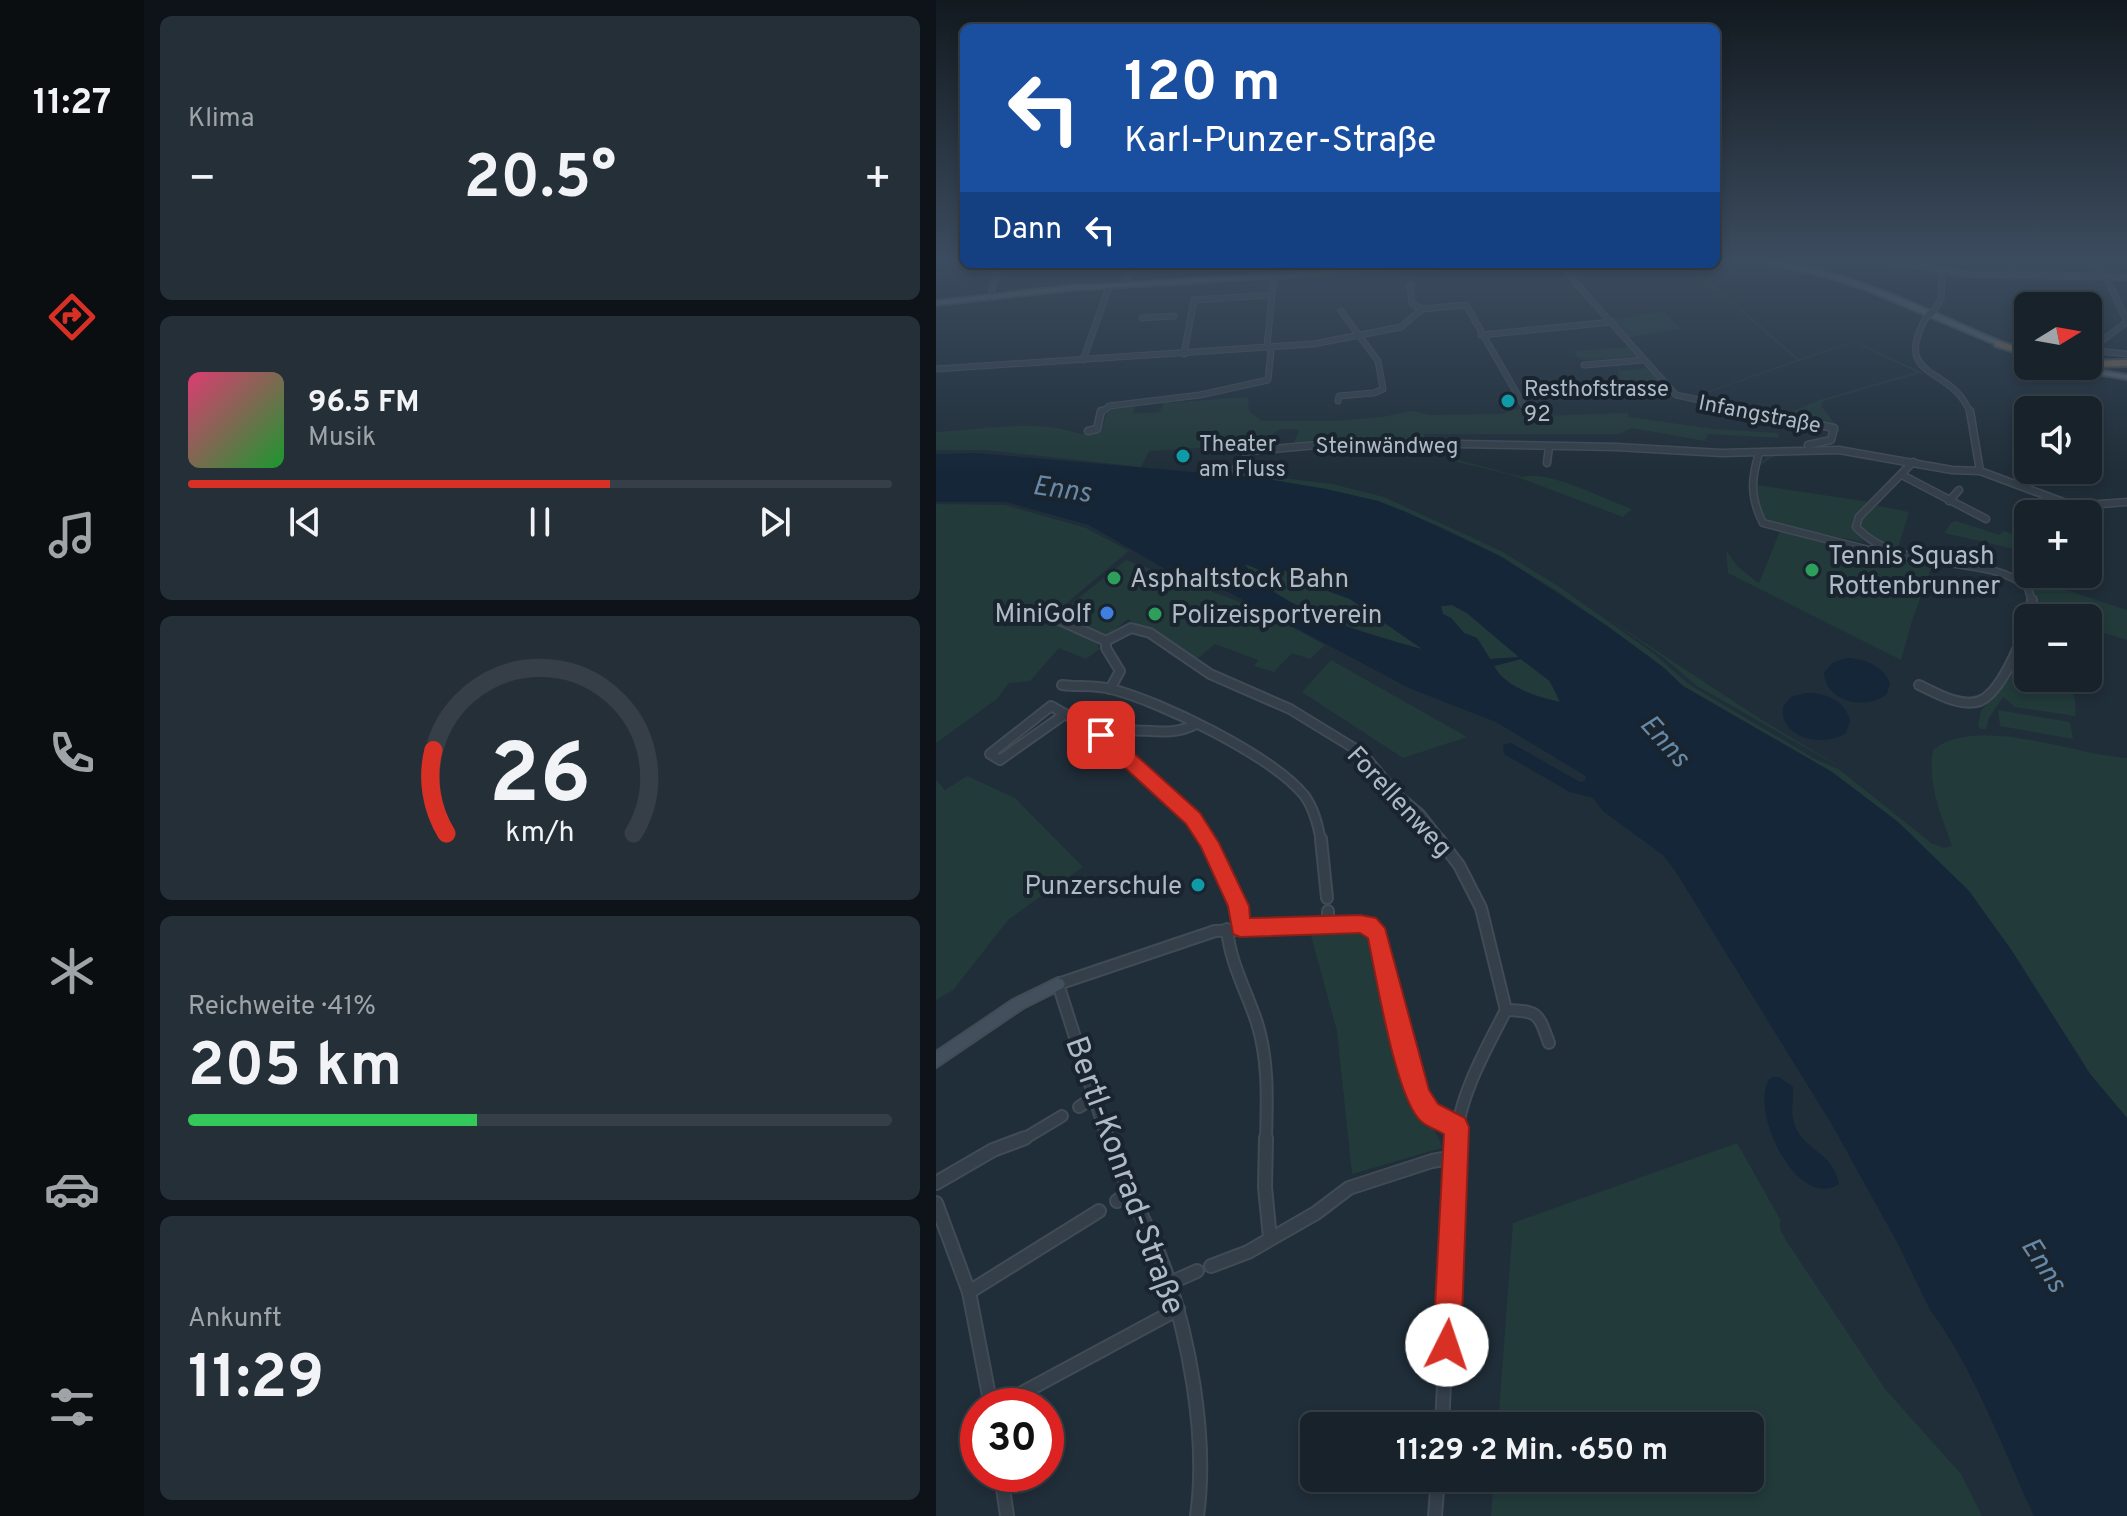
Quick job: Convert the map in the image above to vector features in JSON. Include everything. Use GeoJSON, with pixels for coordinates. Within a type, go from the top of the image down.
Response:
{"type":"FeatureCollection","features":[{"type":"Feature","properties":{"kind":"highway"},"geometry":{"type":"LineString","coordinates":[[1998,344],[2014,350]]}},
{"type":"Feature","properties":{"kind":"highway"},"geometry":{"type":"LineString","coordinates":[[2102,364],[2127,363]]}},
{"type":"Feature","properties":{"kind":"main road"},"geometry":{"type":"LineString","coordinates":[[1970,332],[1998,344]]}},
{"type":"Feature","properties":{"kind":"main road"},"geometry":{"type":"LineString","coordinates":[[2102,373],[2127,378]]}},
{"type":"Feature","properties":{"kind":"main road"},"geometry":{"type":"LineString","coordinates":[[2102,374],[2127,378]]}},
{"type":"Feature","properties":{"kind":"street"},"geometry":{"type":"LineString","coordinates":[[1083,360],[1093,332]]}},
{"type":"Feature","properties":{"kind":"street"},"geometry":{"type":"LineString","coordinates":[[1184,354],[1188,332]]}},
{"type":"Feature","properties":{"kind":"street"},"geometry":{"type":"LineString","coordinates":[[1088,431],[1097,429],[1101,411],[1109,406],[1152,403],[1264,382],[1270,377],[1270,332]]}},
{"type":"Feature","properties":{"kind":"street"},"geometry":{"type":"LineString","coordinates":[[1357,332],[1378,361],[1383,389],[1359,395]]}},
{"type":"Feature","properties":{"kind":"street"},"geometry":{"type":"LineString","coordinates":[[936,369],[1269,349],[1379,332]]}},
{"type":"Feature","properties":{"kind":"street"},"geometry":{"type":"LineString","coordinates":[[1480,332],[1508,373],[1524,406]]}},
{"type":"Feature","properties":{"kind":"street"},"geometry":{"type":"LineString","coordinates":[[1481,335],[1501,332]]}},
{"type":"Feature","properties":{"kind":"street","name":"Infangstraße"},"geometry":{"type":"LineString","coordinates":[[1620,332],[1673,393],[1684,399],[1766,412],[1834,428],[1829,441],[1787,450]]}},
{"type":"Feature","properties":{"kind":"street"},"geometry":{"type":"LineString","coordinates":[[1918,332],[1915,338],[1915,359],[1923,369],[1963,397],[1972,418],[1980,471]]}},
{"type":"Feature","properties":{"kind":"street"},"geometry":{"type":"LineString","coordinates":[[2102,351],[2127,354]]}},
{"type":"Feature","properties":{"kind":"street"},"geometry":{"type":"LineString","coordinates":[[1584,365],[1644,360]]}},
{"type":"Feature","properties":{"kind":"street","name":"Steinwändweg"},"geometry":{"type":"LineString","coordinates":[[1235,469],[1243,464],[1250,451],[1351,442],[1759,453],[1848,451],[1961,471],[1980,471],[2069,505],[2083,507],[2127,502]]}},
{"type":"Feature","properties":{"kind":"street"},"geometry":{"type":"LineString","coordinates":[[1547,463],[1549,447]]}},
{"type":"Feature","properties":{"kind":"street"},"geometry":{"type":"LineString","coordinates":[[1759,453],[1751,478],[1755,508],[1763,523],[1869,550],[1879,547]]}},
{"type":"Feature","properties":{"kind":"street"},"geometry":{"type":"LineString","coordinates":[[1913,462],[1856,522],[1863,537],[1879,547],[2005,575],[2021,582],[2032,595],[2031,608],[2018,645],[1994,690],[1986,697],[1959,701],[1919,685]]}},
{"type":"Feature","properties":{"kind":"street"},"geometry":{"type":"LineString","coordinates":[[1902,475],[1986,519]]}},
{"type":"Feature","properties":{"kind":"street"},"geometry":{"type":"LineString","coordinates":[[1949,501],[1959,490]]}},
{"type":"Feature","properties":{"kind":"street"},"geometry":{"type":"LineString","coordinates":[[1055,618],[1106,641],[1106,648],[1120,671],[1110,689]]}},
{"type":"Feature","properties":{"kind":"street","name":"Forellenweg"},"geometry":{"type":"LineString","coordinates":[[1106,641],[1127,629],[1141,630],[1210,674],[1290,709],[1362,753],[1400,799],[1420,814],[1452,854],[1481,908],[1506,1010]]}},
{"type":"Feature","properties":{"kind":"street"},"geometry":{"type":"LineString","coordinates":[[1062,685],[1110,689],[1196,724],[1279,772],[1300,789],[1313,812],[1327,898]]}},
{"type":"Feature","properties":{"kind":"street"},"geometry":{"type":"LineString","coordinates":[[1066,714],[1000,760],[990,754],[1051,706],[1066,714],[1101,735],[1193,819],[1209,843],[1239,906],[1240,928]]}},
{"type":"Feature","properties":{"kind":"street"},"geometry":{"type":"LineString","coordinates":[[1101,735],[1121,727],[1178,733],[1196,724]]}},
{"type":"Feature","properties":{"kind":"street"},"geometry":{"type":"LineString","coordinates":[[1328,911],[1328,925]]}},
{"type":"Feature","properties":{"kind":"street"},"geometry":{"type":"LineString","coordinates":[[936,1060],[1018,1004],[1058,984],[1178,940],[1227,929],[1360,924],[1374,929],[1419,1096],[1429,1113],[1457,1127]]}},
{"type":"Feature","properties":{"kind":"street"},"geometry":{"type":"LineString","coordinates":[[1227,929],[1228,945],[1253,1010],[1264,1052],[1268,1104],[1266,1213],[1270,1238]]}},
{"type":"Feature","properties":{"kind":"street","name":"Bertl-Konrad-Straße"},"geometry":{"type":"LineString","coordinates":[[1058,984],[1111,1149],[1170,1283],[1178,1309],[1202,1460],[1197,1516]]}},
{"type":"Feature","properties":{"kind":"street"},"geometry":{"type":"LineString","coordinates":[[1443,1412],[1457,1127],[1481,1058],[1506,1010],[1532,1011],[1539,1017],[1549,1043]]}},
{"type":"Feature","properties":{"kind":"street"},"geometry":{"type":"LineString","coordinates":[[1079,1107],[1093,1098]]}},
{"type":"Feature","properties":{"kind":"street"},"geometry":{"type":"LineString","coordinates":[[936,1183],[993,1150],[1019,1142],[1062,1116]]}},
{"type":"Feature","properties":{"kind":"street"},"geometry":{"type":"LineString","coordinates":[[1211,1266],[1240,1255],[1316,1213],[1349,1188],[1432,1161],[1455,1157]]}},
{"type":"Feature","properties":{"kind":"street"},"geometry":{"type":"LineString","coordinates":[[1117,1201],[1131,1191]]}},
{"type":"Feature","properties":{"kind":"street"},"geometry":{"type":"LineString","coordinates":[[936,1203],[969,1292],[988,1388]]}},
{"type":"Feature","properties":{"kind":"street"},"geometry":{"type":"LineString","coordinates":[[969,1292],[1099,1211]]}},
{"type":"Feature","properties":{"kind":"street"},"geometry":{"type":"LineString","coordinates":[[1170,1283],[1197,1271]]}},
{"type":"Feature","properties":{"kind":"street"},"geometry":{"type":"LineString","coordinates":[[1031,1388],[1178,1309]]}},
{"type":"Feature","properties":{"kind":"street"},"geometry":{"type":"LineString","coordinates":[[1004,1492],[1007,1516]]}},
{"type":"Feature","properties":{"kind":"street"},"geometry":{"type":"LineString","coordinates":[[1435,1516],[1437,1492]]}},
{"type":"Feature","properties":{"kind":"green space"},"geometry":{"type":"Polygon","coordinates":[[[1622,332],[1665,332],[1627,338],[1622,332]]]}},
{"type":"Feature","properties":{"kind":"green space"},"geometry":{"type":"Polygon","coordinates":[[[1764,332],[1799,359],[1854,341],[1926,374],[1920,373],[1823,401],[1821,406],[1842,433],[1839,431],[1834,438],[1837,430],[1832,425],[1783,415],[1820,400],[1916,372],[1854,342],[1692,398],[1718,403],[1683,397],[1695,396],[1797,360],[1764,332]]]}},
{"type":"Feature","properties":{"kind":"green space"},"geometry":{"type":"Polygon","coordinates":[[[1629,347],[1637,357],[1590,360],[1578,358],[1574,351],[1629,347]]]}},
{"type":"Feature","properties":{"kind":"green space"},"geometry":{"type":"Polygon","coordinates":[[[1616,363],[1620,371],[1650,368],[1683,399],[1669,395],[1624,399],[1636,397],[1621,384],[1616,363]]]}},
{"type":"Feature","properties":{"kind":"green space"},"geometry":{"type":"Polygon","coordinates":[[[1248,397],[1249,411],[1262,421],[1332,421],[1412,411],[1430,415],[1500,414],[1519,409],[1536,416],[1627,413],[1629,417],[1714,429],[1778,433],[1779,438],[1708,434],[1705,441],[1632,428],[1619,434],[1425,434],[1423,441],[1345,438],[1294,443],[1299,430],[1286,429],[1275,432],[1264,444],[1149,451],[1141,467],[986,450],[936,450],[936,432],[1041,426],[1091,433],[1102,429],[1108,409],[1135,405],[1133,414],[1159,412],[1164,403],[1248,397]]]}},
{"type":"Feature","properties":{"kind":"green space"},"geometry":{"type":"Polygon","coordinates":[[[1828,451],[1864,453],[1881,455],[1907,464],[1903,471],[1899,463],[1888,459],[1819,452],[1776,456],[1760,466],[1757,485],[1870,502],[1853,523],[1863,542],[1765,522],[1754,490],[1756,470],[1769,456],[1781,452],[1828,451]]]}},
{"type":"Feature","properties":{"kind":"green space"},"geometry":{"type":"Polygon","coordinates":[[[1451,458],[1522,477],[1546,477],[1561,481],[1632,509],[1623,517],[1512,475],[1449,460],[1451,458]]]}},
{"type":"Feature","properties":{"kind":"green space"},"geometry":{"type":"Polygon","coordinates":[[[1234,472],[1332,484],[1384,497],[1501,551],[1558,586],[1653,653],[1690,685],[1815,759],[1840,770],[1931,843],[1944,848],[1952,846],[1936,799],[1932,763],[1933,750],[1952,740],[2000,736],[2127,758],[2127,1118],[2090,1074],[2012,951],[1969,891],[1898,822],[1832,772],[1683,686],[1648,656],[1557,591],[1500,556],[1378,501],[1261,478],[1231,476],[1234,472]]]}},
{"type":"Feature","properties":{"kind":"green space"},"geometry":{"type":"Polygon","coordinates":[[[936,504],[1005,505],[1086,528],[1129,551],[1049,618],[1095,640],[1100,649],[1086,659],[1059,648],[1030,681],[1009,683],[997,699],[936,743],[936,504]]]}},
{"type":"Feature","properties":{"kind":"green space"},"geometry":{"type":"Polygon","coordinates":[[[1874,505],[1909,512],[1898,548],[2014,578],[1885,547],[1860,527],[1860,519],[1874,505]]]}},
{"type":"Feature","properties":{"kind":"green space"},"geometry":{"type":"Polygon","coordinates":[[[1952,522],[2000,535],[2004,531],[2014,534],[2014,549],[1944,533],[1952,522]]]}},
{"type":"Feature","properties":{"kind":"green space"},"geometry":{"type":"Polygon","coordinates":[[[1780,531],[1859,547],[1868,556],[1882,559],[1883,552],[1994,573],[2014,580],[1933,563],[1901,660],[1728,573],[1726,550],[1738,567],[1759,583],[1780,531]]]}},
{"type":"Feature","properties":{"kind":"green space","name":"Polizeisportverein"},"geometry":{"type":"Polygon","coordinates":[[[1126,560],[1256,608],[1325,645],[1310,659],[1292,653],[1274,672],[1254,666],[1258,660],[1215,644],[1196,660],[1128,619],[1107,636],[1055,617],[1126,560]]]}},
{"type":"Feature","properties":{"kind":"green space"},"geometry":{"type":"Polygon","coordinates":[[[1244,564],[1302,574],[1320,588],[1350,599],[1426,651],[1304,609],[1262,582],[1244,564]]]}},
{"type":"Feature","properties":{"kind":"green space"},"geometry":{"type":"Polygon","coordinates":[[[2032,588],[2060,588],[2127,610],[2127,640],[2104,633],[2102,639],[2102,604],[2036,604],[2032,588]]]}},
{"type":"Feature","properties":{"kind":"green space"},"geometry":{"type":"Polygon","coordinates":[[[1452,605],[1467,613],[1520,658],[1490,659],[1477,638],[1464,633],[1451,618],[1443,614],[1441,606],[1452,605]]]}},
{"type":"Feature","properties":{"kind":"green space"},"geometry":{"type":"Polygon","coordinates":[[[1604,616],[1759,718],[1852,774],[1697,686],[1664,658],[1604,616]]]}},
{"type":"Feature","properties":{"kind":"green space"},"geometry":{"type":"Polygon","coordinates":[[[2014,641],[2012,653],[1996,681],[1988,691],[1973,699],[1965,699],[1950,696],[1921,683],[1965,698],[1986,692],[2004,665],[2014,641]]]}},
{"type":"Feature","properties":{"kind":"green space"},"geometry":{"type":"Polygon","coordinates":[[[1521,659],[1549,681],[1561,702],[1514,686],[1494,666],[1521,659]]]}},
{"type":"Feature","properties":{"kind":"green space"},"geometry":{"type":"Polygon","coordinates":[[[1331,660],[1467,737],[1403,758],[1302,692],[1331,660]]]}},
{"type":"Feature","properties":{"kind":"green space"},"geometry":{"type":"Polygon","coordinates":[[[2014,661],[2014,692],[2072,692],[2075,716],[2015,707],[2003,697],[1989,718],[1986,729],[1981,729],[1978,726],[1981,711],[2001,688],[2014,661]]]}},
{"type":"Feature","properties":{"kind":"green space"},"geometry":{"type":"Polygon","coordinates":[[[1998,710],[2070,722],[2073,739],[2000,726],[1998,710]]]}},
{"type":"Feature","properties":{"kind":"green space"},"geometry":{"type":"Polygon","coordinates":[[[967,776],[1015,798],[1083,867],[1009,919],[953,990],[936,1000],[936,780],[945,790],[967,776]]]}},
{"type":"Feature","properties":{"kind":"green space"},"geometry":{"type":"Polygon","coordinates":[[[1364,931],[1373,940],[1396,1042],[1414,1102],[1437,1135],[1442,1148],[1352,1174],[1337,1031],[1310,932],[1364,931]]]}},
{"type":"Feature","properties":{"kind":"green space"},"geometry":{"type":"Polygon","coordinates":[[[1737,1143],[1780,1219],[1780,1229],[1787,1242],[1885,1389],[1961,1474],[1982,1516],[1491,1516],[1493,1492],[1764,1492],[1764,1412],[1499,1412],[1513,1223],[1737,1143]]]}},
{"type":"Feature","properties":{"kind":"water","name":"Enns"},"geometry":{"type":"Polygon","coordinates":[[[976,453],[1261,478],[1378,501],[1500,556],[1606,625],[1663,667],[1683,686],[1832,772],[1898,822],[1969,891],[2012,951],[2090,1074],[2127,1118],[2127,1516],[2034,1516],[1974,1383],[1930,1310],[1898,1244],[1831,1123],[1676,872],[1663,855],[1604,812],[1593,798],[1570,792],[1504,754],[1503,745],[1511,743],[1580,782],[1585,781],[1586,776],[1496,722],[1409,688],[1228,592],[1181,578],[1089,525],[1006,502],[936,502],[936,454],[976,453]],[[1245,564],[1258,580],[1299,607],[1351,628],[1422,649],[1350,599],[1320,588],[1302,574],[1271,568],[1267,573],[1245,564]],[[1452,605],[1441,606],[1443,614],[1451,618],[1464,633],[1477,638],[1490,659],[1519,657],[1467,613],[1452,605]],[[1521,659],[1494,666],[1514,686],[1560,702],[1550,681],[1521,659]]]}},
{"type":"Feature","properties":{"kind":"water"},"geometry":{"type":"Polygon","coordinates":[[[1847,658],[1878,667],[1890,683],[1887,694],[1869,702],[1859,702],[1848,701],[1831,691],[1824,673],[1832,663],[1847,658]]]}},
{"type":"Feature","properties":{"kind":"water"},"geometry":{"type":"Polygon","coordinates":[[[1806,693],[1827,696],[1844,708],[1850,721],[1846,733],[1837,738],[1815,740],[1805,738],[1788,727],[1783,707],[1791,697],[1806,693]]]}},
{"type":"Feature","properties":{"kind":"water"},"geometry":{"type":"Polygon","coordinates":[[[1774,1077],[1793,1087],[1792,1115],[1796,1129],[1830,1164],[1839,1184],[1823,1189],[1808,1184],[1781,1154],[1766,1114],[1765,1094],[1769,1079],[1774,1077]]]}},
{"type":"Feature","properties":{"kind":"place","name":"Resthofstrasse 92"},"geometry":{"type":"Point","coordinates":[1508,401]}},
{"type":"Feature","properties":{"kind":"place","name":"Theater am Fluss"},"geometry":{"type":"Point","coordinates":[1183,456]}},
{"type":"Feature","properties":{"kind":"place","name":"Tennis Squash Rottenbrunner"},"geometry":{"type":"Point","coordinates":[1812,570]}},
{"type":"Feature","properties":{"kind":"place","name":"Asphaltstock Bahn"},"geometry":{"type":"Point","coordinates":[1114,578]}},
{"type":"Feature","properties":{"kind":"place","name":"MiniGolf"},"geometry":{"type":"Point","coordinates":[1107,613]}},
{"type":"Feature","properties":{"kind":"place","name":"Polizeisportverein"},"geometry":{"type":"Point","coordinates":[1155,614]}},
{"type":"Feature","properties":{"kind":"place","name":"Punzerschule"},"geometry":{"type":"Point","coordinates":[1198,885]}},
{"type":"Feature","properties":{"kind":"route"},"geometry":{"type":"LineString","coordinates":[[1101,735],[1193,819],[1209,843],[1239,906],[1240,928],[1360,924],[1369,925],[1378,934],[1408,1064],[1419,1096],[1429,1113],[1457,1127],[1447,1345]]}}]}
